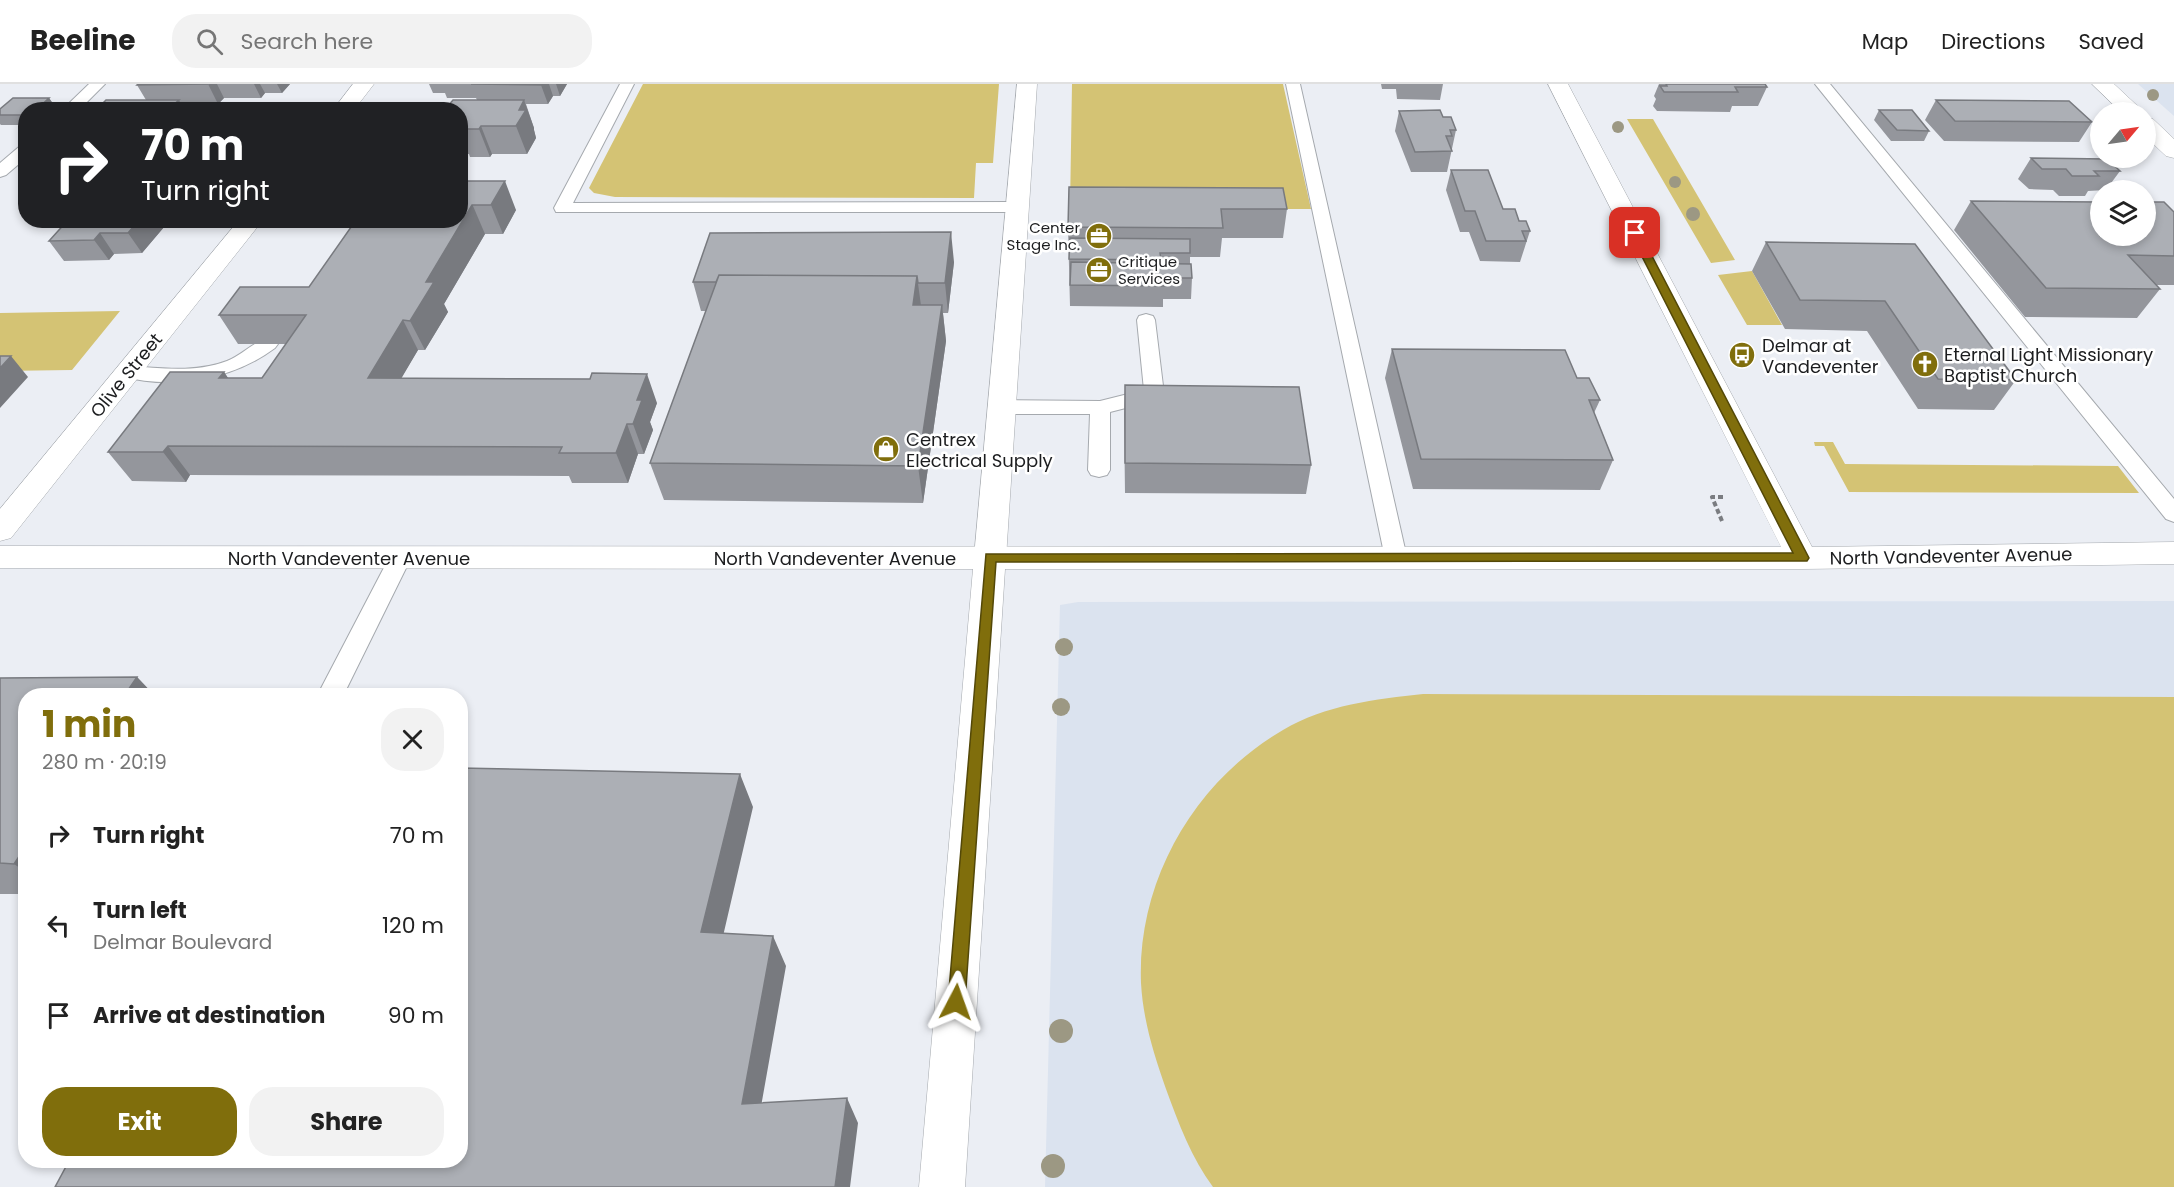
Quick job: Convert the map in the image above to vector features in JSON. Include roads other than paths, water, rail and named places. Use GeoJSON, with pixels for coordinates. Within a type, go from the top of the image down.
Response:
{"type":"FeatureCollection","features":[{"type":"Feature","properties":{"kind":"main road"},"geometry":{"type":"LineString","coordinates":[[349,102],[364,84]]}},
{"type":"Feature","properties":{"kind":"main road"},"geometry":{"type":"LineString","coordinates":[[942,1187],[1027,84]]}},
{"type":"Feature","properties":{"kind":"main road"},"geometry":{"type":"LineString","coordinates":[[1558,84],[1802,558]]}},
{"type":"Feature","properties":{"kind":"main road"},"geometry":{"type":"LineString","coordinates":[[2102,84],[2122,102]]}},
{"type":"Feature","properties":{"kind":"main road"},"geometry":{"type":"LineString","coordinates":[[2156,134],[2174,151]]}},
{"type":"Feature","properties":{"kind":"main road","name":"Olive Street"},"geometry":{"type":"LineString","coordinates":[[0,530],[245,228]]}},
{"type":"Feature","properties":{"kind":"main road","name":"North Vandeventer Avenue"},"geometry":{"type":"LineString","coordinates":[[0,558],[1802,558],[2174,553]]}},
{"type":"Feature","properties":{"kind":"lane"},"geometry":{"type":"LineString","coordinates":[[78,102],[98,84]]}},
{"type":"Feature","properties":{"kind":"lane"},"geometry":{"type":"LineString","coordinates":[[627,84],[562,208],[1018,207]]}},
{"type":"Feature","properties":{"kind":"lane"},"geometry":{"type":"LineString","coordinates":[[1293,84],[1396,558]]}},
{"type":"Feature","properties":{"kind":"lane"},"geometry":{"type":"LineString","coordinates":[[1822,84],[2174,514]]}},
{"type":"Feature","properties":{"kind":"lane"},"geometry":{"type":"LineString","coordinates":[[0,172],[18,156]]}},
{"type":"Feature","properties":{"kind":"lane"},"geometry":{"type":"LineString","coordinates":[[1002,407],[1100,408],[1154,394],[1146,320]]}},
{"type":"Feature","properties":{"kind":"lane"},"geometry":{"type":"LineString","coordinates":[[128,372],[191,375],[220,371],[253,357],[268,344]]}},
{"type":"Feature","properties":{"kind":"lane"},"geometry":{"type":"LineString","coordinates":[[1099,470],[1100,408]]}},
{"type":"Feature","properties":{"kind":"lane"},"geometry":{"type":"LineString","coordinates":[[334,688],[400,558]]}},
{"type":"Feature","properties":{"kind":"place","name":"Center Stage Inc."},"geometry":{"type":"Point","coordinates":[1099,236]}},
{"type":"Feature","properties":{"kind":"place","name":"Critique Services"},"geometry":{"type":"Point","coordinates":[1099,270]}},
{"type":"Feature","properties":{"kind":"place","name":"Delmar at Vandeventer"},"geometry":{"type":"Point","coordinates":[1742,355]}},
{"type":"Feature","properties":{"kind":"place","name":"Eternal Light Missionary Baptist Church"},"geometry":{"type":"Point","coordinates":[1925,364]}},
{"type":"Feature","properties":{"kind":"place","name":"Centrex Electrical Supply"},"geometry":{"type":"Point","coordinates":[886,449]}}]}
